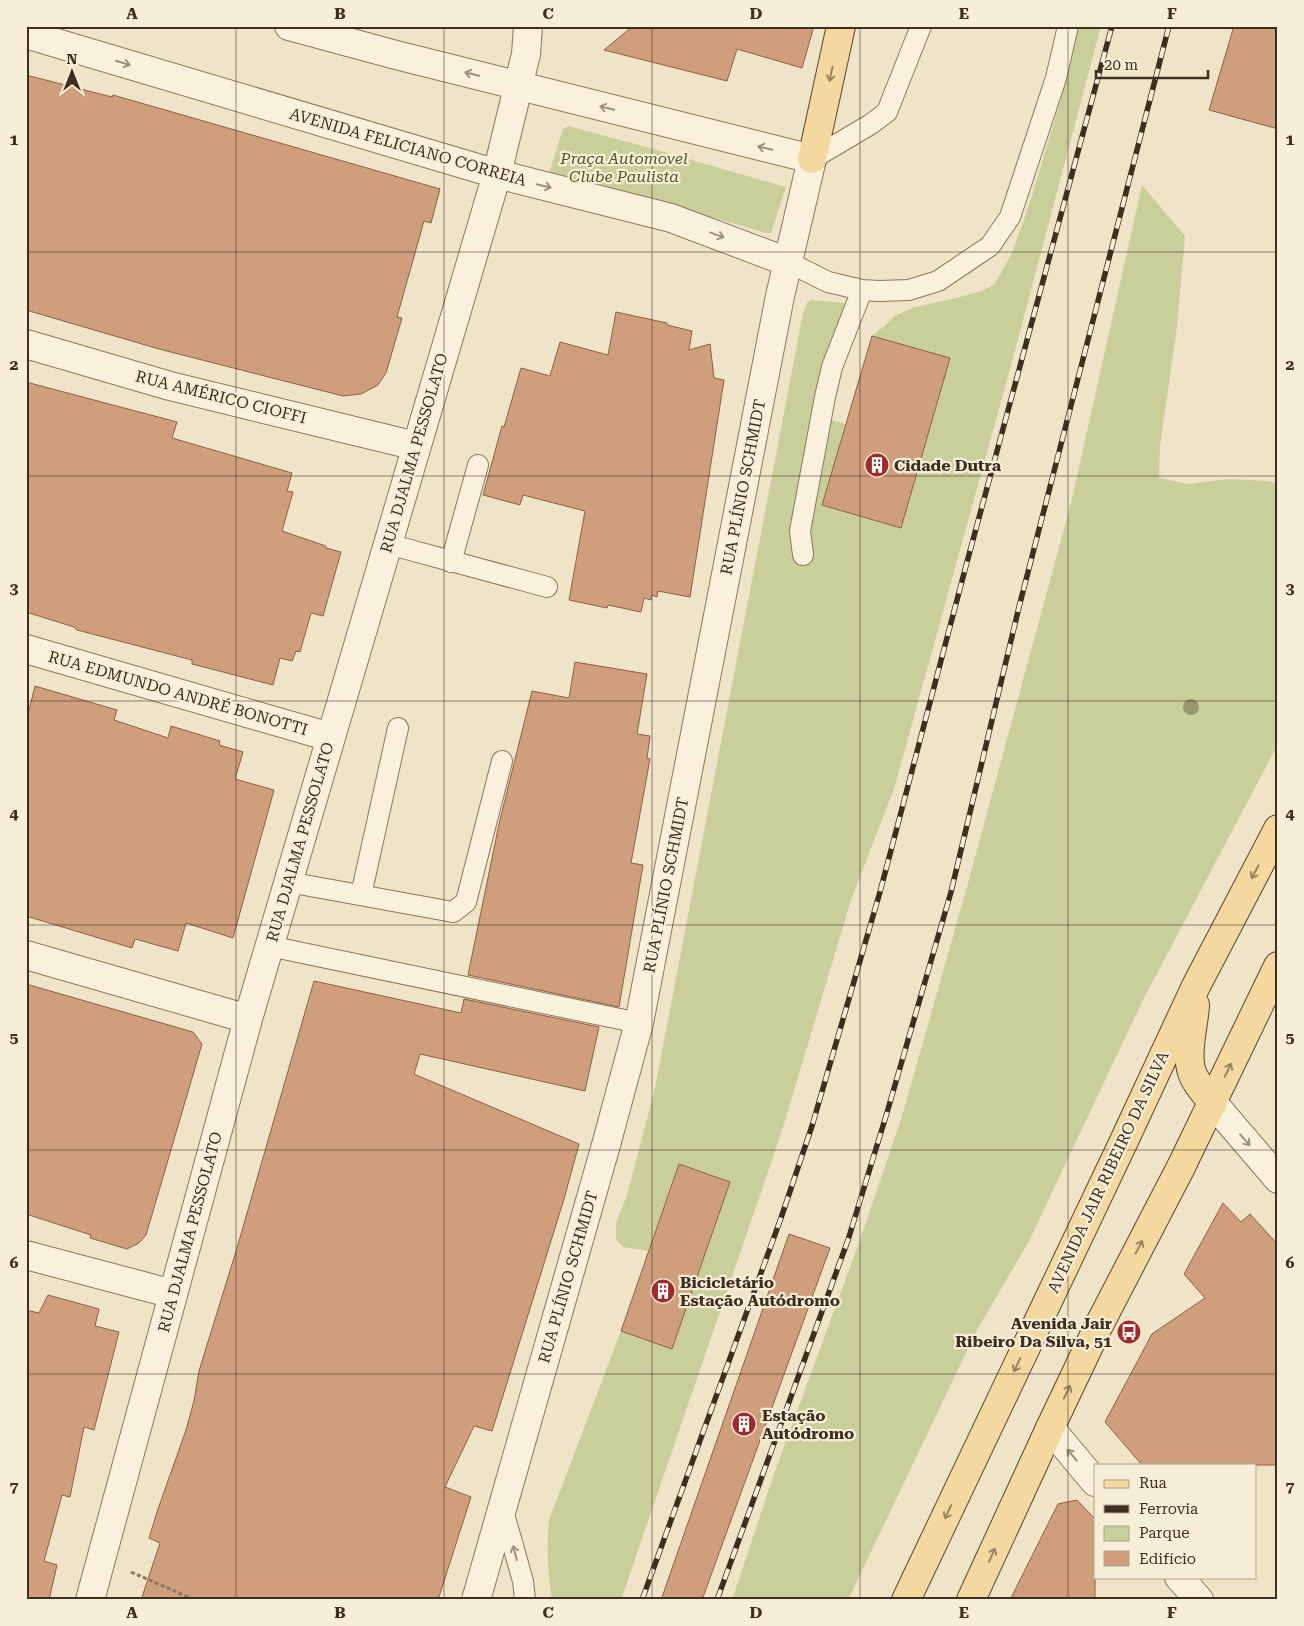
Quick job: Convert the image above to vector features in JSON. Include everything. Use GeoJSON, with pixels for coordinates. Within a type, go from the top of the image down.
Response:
{"type":"FeatureCollection","features":[{"type":"Feature","properties":{"kind":"main road"},"geometry":{"type":"LineString","coordinates":[[812,159],[842,26]]}},
{"type":"Feature","properties":{"kind":"main road","name":"AVENIDA JAIR RIBEIRO DA SILVA"},"geometry":{"type":"LineString","coordinates":[[906,1600],[1196,986],[1278,829]]}},
{"type":"Feature","properties":{"kind":"main road"},"geometry":{"type":"LineString","coordinates":[[971,1600],[1050,1428],[1109,1306],[1213,1103],[1278,966]]}},
{"type":"Feature","properties":{"kind":"main road"},"geometry":{"type":"LineString","coordinates":[[1196,986],[1190,1069],[1198,1084],[1213,1103]]}},
{"type":"Feature","properties":{"kind":"street"},"geometry":{"type":"LineString","coordinates":[[289,26],[812,159]]}},
{"type":"Feature","properties":{"kind":"street","name":"RUA DJALMA PESSOLATO"},"geometry":{"type":"LineString","coordinates":[[90,1600],[248,1019],[497,174],[526,54],[528,26]]}},
{"type":"Feature","properties":{"kind":"street","name":"AVENIDA FELICIANO CORREIA"},"geometry":{"type":"LineString","coordinates":[[26,34],[497,174],[671,218],[788,262]]}},
{"type":"Feature","properties":{"kind":"street","name":"RUA PLÍNIO SCHMIDT"},"geometry":{"type":"LineString","coordinates":[[476,1600],[639,1023],[788,262],[812,159]]}},
{"type":"Feature","properties":{"kind":"street","name":"RUA AMÉRICO CIOFFI"},"geometry":{"type":"LineString","coordinates":[[26,344],[170,386],[416,446]]}},
{"type":"Feature","properties":{"kind":"street","name":"RUA EDMUNDO ANDRÉ BONOTTI"},"geometry":{"type":"LineString","coordinates":[[26,649],[330,737]]}},
{"type":"Feature","properties":{"kind":"street"},"geometry":{"type":"LineString","coordinates":[[26,955],[248,1019]]}},
{"type":"Feature","properties":{"kind":"street"},"geometry":{"type":"LineString","coordinates":[[1213,1103],[1278,1178]]}},
{"type":"Feature","properties":{"kind":"street"},"geometry":{"type":"LineString","coordinates":[[26,1255],[173,1294]]}},
{"type":"Feature","properties":{"kind":"street"},"geometry":{"type":"LineString","coordinates":[[1050,1428],[1094,1481]]}},
{"type":"Feature","properties":{"kind":"street"},"geometry":{"type":"LineString","coordinates":[[1180,1578],[1198,1600]]}},
{"type":"Feature","properties":{"kind":"lane"},"geometry":{"type":"LineString","coordinates":[[812,159],[871,124],[887,112],[921,26]]}},
{"type":"Feature","properties":{"kind":"lane"},"geometry":{"type":"LineString","coordinates":[[788,262],[828,282],[862,290],[908,290],[938,281],[990,246],[1010,217],[1056,78],[1068,26]]}},
{"type":"Feature","properties":{"kind":"lane"},"geometry":{"type":"LineString","coordinates":[[803,555],[800,531],[825,398],[832,367],[862,290]]}},
{"type":"Feature","properties":{"kind":"lane"},"geometry":{"type":"LineString","coordinates":[[451,562],[478,465]]}},
{"type":"Feature","properties":{"kind":"lane"},"geometry":{"type":"LineString","coordinates":[[388,544],[548,587]]}},
{"type":"Feature","properties":{"kind":"lane"},"geometry":{"type":"LineString","coordinates":[[361,895],[398,728]]}},
{"type":"Feature","properties":{"kind":"lane"},"geometry":{"type":"LineString","coordinates":[[288,882],[453,912],[466,902],[502,761]]}},
{"type":"Feature","properties":{"kind":"lane"},"geometry":{"type":"LineString","coordinates":[[270,946],[639,1023]]}},
{"type":"Feature","properties":{"kind":"lane"},"geometry":{"type":"LineString","coordinates":[[502,1506],[523,1581],[525,1600]]}},
{"type":"Feature","properties":{"kind":"path"},"geometry":{"type":"LineString","coordinates":[[100,1563],[134,1573],[195,1600]]}},
{"type":"Feature","properties":{"kind":"green space"},"geometry":{"type":"Polygon","coordinates":[[[1078,26],[1101,26],[1012,362],[894,789],[851,900],[781,1134],[621,1600],[552,1600],[548,1560],[549,1520],[621,1331],[672,1348],[730,1182],[679,1164],[648,1251],[623,1247],[616,1239],[616,1223],[627,1195],[655,1088],[803,313],[807,303],[811,300],[846,303],[815,416],[846,424],[822,505],[900,528],[950,358],[872,336],[894,316],[915,307],[960,297],[994,285],[1012,253],[1031,199],[1060,102],[1078,26]]]}},
{"type":"Feature","properties":{"kind":"green space","name":"Praça Automovel Clube Paulista"},"geometry":{"type":"Polygon","coordinates":[[[568,126],[786,187],[771,233],[549,173],[563,129],[568,126]]]}},
{"type":"Feature","properties":{"kind":"green space"},"geometry":{"type":"Polygon","coordinates":[[[1142,185],[1185,236],[1177,326],[1160,446],[1159,478],[1188,484],[1228,479],[1268,481],[1278,484],[1278,744],[1142,1002],[1029,1241],[977,1330],[848,1600],[732,1600],[774,1474],[860,1240],[902,1116],[965,894],[1071,503],[1142,185]]]}},
{"type":"Feature","properties":{"kind":"building"},"geometry":{"type":"Polygon","coordinates":[[[633,26],[814,26],[802,68],[737,49],[727,81],[604,50],[633,26]]]}},
{"type":"Feature","properties":{"kind":"building"},"geometry":{"type":"Polygon","coordinates":[[[1234,26],[1278,26],[1278,129],[1209,110],[1234,26]]]}},
{"type":"Feature","properties":{"kind":"building"},"geometry":{"type":"Polygon","coordinates":[[[26,75],[112,97],[113,95],[440,189],[431,223],[424,221],[397,317],[402,318],[386,373],[378,385],[361,394],[343,396],[159,349],[26,310],[26,75]]]}},
{"type":"Feature","properties":{"kind":"building"},"geometry":{"type":"Polygon","coordinates":[[[616,312],[667,323],[667,325],[692,331],[689,350],[710,344],[714,378],[724,380],[690,597],[658,591],[657,597],[652,595],[651,600],[644,598],[641,612],[608,605],[607,608],[569,600],[585,511],[523,495],[520,505],[483,495],[502,426],[504,427],[521,368],[550,376],[560,342],[608,355],[616,312]]]}},
{"type":"Feature","properties":{"kind":"building","name":"Cidade Dutra"},"geometry":{"type":"Polygon","coordinates":[[[872,336],[950,358],[901,528],[822,505],[872,336]]]}},
{"type":"Feature","properties":{"kind":"building"},"geometry":{"type":"Polygon","coordinates":[[[26,382],[177,422],[172,438],[292,473],[287,491],[293,492],[282,531],[341,552],[323,616],[311,613],[300,652],[296,651],[292,661],[280,658],[273,685],[192,664],[192,660],[77,630],[74,627],[26,612],[26,382]]]}},
{"type":"Feature","properties":{"kind":"building"},"geometry":{"type":"Polygon","coordinates":[[[575,662],[647,674],[637,734],[650,736],[647,758],[650,759],[631,863],[643,865],[619,1007],[468,975],[499,824],[532,691],[569,698],[575,662]]]}},
{"type":"Feature","properties":{"kind":"building"},"geometry":{"type":"Polygon","coordinates":[[[35,686],[117,710],[114,720],[168,738],[171,726],[220,741],[219,745],[243,752],[235,779],[274,790],[233,938],[186,923],[178,951],[135,939],[132,948],[26,916],[26,722],[35,686]]]}},
{"type":"Feature","properties":{"kind":"building"},"geometry":{"type":"Polygon","coordinates":[[[314,981],[461,1013],[464,999],[599,1027],[585,1091],[420,1054],[414,1074],[579,1144],[564,1199],[492,1431],[474,1426],[445,1487],[471,1497],[438,1600],[141,1600],[160,1543],[149,1538],[186,1430],[194,1401],[199,1371],[237,1248],[314,981]]]}},
{"type":"Feature","properties":{"kind":"building"},"geometry":{"type":"Polygon","coordinates":[[[26,984],[193,1032],[202,1044],[146,1235],[139,1243],[127,1249],[90,1238],[91,1235],[26,1214],[26,984]]]}},
{"type":"Feature","properties":{"kind":"building","name":"Bicicletário Estação Autódromo"},"geometry":{"type":"Polygon","coordinates":[[[679,1164],[730,1182],[672,1349],[621,1331],[679,1164]]]}},
{"type":"Feature","properties":{"kind":"building"},"geometry":{"type":"Polygon","coordinates":[[[1223,1203],[1241,1222],[1250,1214],[1278,1245],[1278,1465],[1141,1464],[1105,1422],[1152,1334],[1205,1298],[1184,1274],[1223,1203]]]}},
{"type":"Feature","properties":{"kind":"building","name":"Estação Autódromo"},"geometry":{"type":"Polygon","coordinates":[[[789,1234],[830,1248],[702,1600],[661,1600],[789,1234]]]}},
{"type":"Feature","properties":{"kind":"building"},"geometry":{"type":"Polygon","coordinates":[[[48,1295],[99,1309],[95,1326],[119,1332],[94,1430],[84,1427],[70,1497],[62,1495],[44,1561],[57,1565],[49,1600],[26,1600],[26,1310],[39,1313],[48,1295]]]}},
{"type":"Feature","properties":{"kind":"building"},"geometry":{"type":"Polygon","coordinates":[[[1077,1500],[1094,1518],[1095,1600],[1010,1600],[1058,1504],[1077,1500]]]}},
{"type":"Feature","properties":{"kind":"railway"},"geometry":{"type":"LineString","coordinates":[[642,1600],[781,1218],[812,1126],[880,892],[1112,26]]}},
{"type":"Feature","properties":{"kind":"railway"},"geometry":{"type":"LineString","coordinates":[[717,1600],[848,1240],[951,892],[1019,607],[1169,26]]}},
{"type":"Feature","properties":{"kind":"place","name":"Cidade Dutra"},"geometry":{"type":"Point","coordinates":[877,465]}},
{"type":"Feature","properties":{"kind":"place","name":"Bicicletário Estação Autódromo"},"geometry":{"type":"Point","coordinates":[663,1291]}},
{"type":"Feature","properties":{"kind":"place","name":"Avenida Jair Ribeiro Da Silva, 51"},"geometry":{"type":"Point","coordinates":[1129,1332]}},
{"type":"Feature","properties":{"kind":"place","name":"Estação Autódromo"},"geometry":{"type":"Point","coordinates":[744,1424]}}]}
